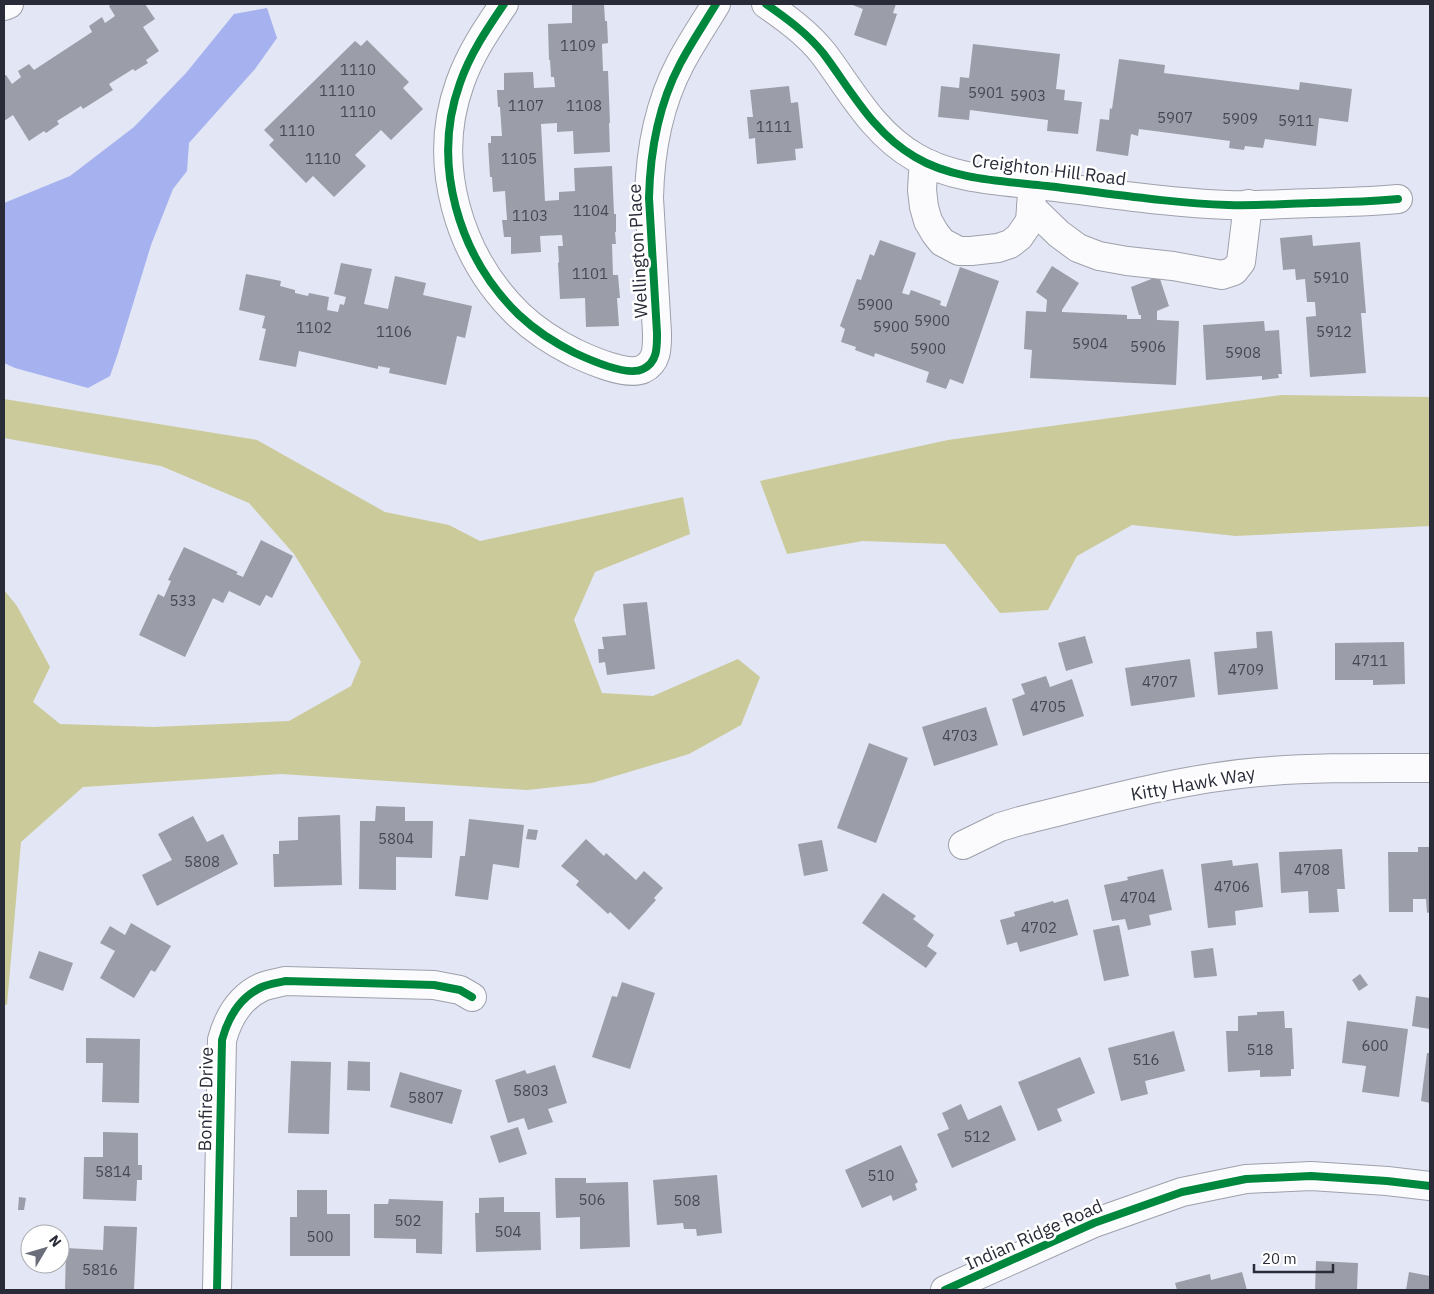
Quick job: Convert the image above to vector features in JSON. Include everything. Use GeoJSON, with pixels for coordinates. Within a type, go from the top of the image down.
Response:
{"type":"FeatureCollection","features":[{"type":"Feature","properties":{"kind":"street"},"geometry":{"type":"LineString","coordinates":[[4,6],[9,4]]}},
{"type":"Feature","properties":{"kind":"street","name":"Wellington Place"},"geometry":{"type":"LineString","coordinates":[[504,4],[482,36],[468,63],[459,84],[450,123],[448,146],[449,170],[452,194],[458,217],[477,260],[493,285],[519,315],[554,342],[592,361],[623,370],[643,370],[653,361],[656,354],[657,333],[649,198],[652,148],[664,99],[680,64],[716,4]]}},
{"type":"Feature","properties":{"kind":"street","name":"Creighton Hill Road"},"geometry":{"type":"LineString","coordinates":[[766,4],[805,34],[822,52],[873,122],[887,136],[915,158],[947,172],[1031,195],[1156,199],[1228,205],[1374,202],[1398,199]]}},
{"type":"Feature","properties":{"kind":"street"},"geometry":{"type":"LineString","coordinates":[[929,164],[923,173],[922,190],[928,221],[942,242],[959,251],[971,252],[998,248],[1010,244],[1019,237],[1030,221],[1031,195]]}},
{"type":"Feature","properties":{"kind":"street"},"geometry":{"type":"LineString","coordinates":[[1031,195],[1059,234],[1085,251],[1099,256],[1127,261],[1173,266],[1222,275],[1234,271],[1241,262],[1248,204]]}},
{"type":"Feature","properties":{"kind":"street","name":"Kitty Hawk Way"},"geometry":{"type":"LineString","coordinates":[[963,845],[1000,827],[1020,821],[1178,783],[1266,771],[1331,767],[1430,768]]}},
{"type":"Feature","properties":{"kind":"street","name":"Bonfire Drive"},"geometry":{"type":"LineString","coordinates":[[217,1290],[222,1040],[225,1028],[235,1010],[246,997],[262,987],[285,981],[434,985],[460,990],[472,998]]}},
{"type":"Feature","properties":{"kind":"street","name":"Indian Ridge Road"},"geometry":{"type":"LineString","coordinates":[[945,1290],[1094,1223],[1182,1192],[1246,1179],[1311,1176],[1430,1186]]}},
{"type":"Feature","properties":{"kind":"shaded area"},"geometry":{"type":"Polygon","coordinates":[[[1281,395],[1430,397],[1430,526],[1236,536],[1132,525],[1077,556],[1048,610],[1000,613],[945,544],[863,541],[787,554],[760,481],[948,440],[1281,395]]]}},
{"type":"Feature","properties":{"kind":"shaded area"},"geometry":{"type":"Polygon","coordinates":[[[4,399],[257,440],[385,512],[449,525],[480,541],[683,497],[690,534],[595,572],[574,620],[602,693],[653,696],[738,659],[760,677],[741,725],[689,754],[592,783],[527,790],[281,774],[83,787],[21,842],[7,1005],[4,1004],[4,590],[17,606],[50,667],[33,702],[60,724],[154,727],[289,721],[351,686],[361,662],[294,554],[249,503],[161,466],[4,438],[4,399]]]}},
{"type":"Feature","properties":{"kind":"water"},"geometry":{"type":"Polygon","coordinates":[[[267,8],[277,38],[255,69],[189,143],[187,171],[173,189],[151,245],[110,376],[88,388],[15,368],[4,363],[4,203],[70,176],[134,127],[186,73],[234,14],[267,8]]]}},
{"type":"Feature","properties":{"kind":"building"},"geometry":{"type":"Polygon","coordinates":[[[112,4],[145,4],[155,19],[143,27],[159,51],[146,60],[148,63],[135,71],[133,69],[109,84],[113,90],[83,109],[81,106],[57,121],[59,124],[46,133],[44,131],[29,141],[13,115],[4,121],[4,76],[6,75],[12,84],[21,77],[18,71],[29,64],[34,70],[92,32],[89,26],[102,17],[105,23],[115,16],[109,6],[112,4]]]}},
{"type":"Feature","properties":{"kind":"building"},"geometry":{"type":"Polygon","coordinates":[[[572,4],[604,4],[608,43],[602,44],[603,71],[608,71],[610,152],[574,154],[573,131],[557,132],[557,123],[541,124],[545,201],[559,200],[559,192],[575,191],[574,168],[612,166],[614,214],[616,214],[616,244],[612,244],[613,275],[618,275],[620,298],[617,298],[619,326],[586,327],[585,298],[560,299],[558,246],[563,246],[562,235],[540,236],[541,252],[511,254],[511,237],[504,237],[502,220],[507,220],[505,191],[493,192],[492,177],[490,177],[488,143],[491,143],[491,136],[502,136],[497,90],[504,90],[504,73],[533,72],[534,88],[555,87],[554,77],[551,77],[549,60],[548,24],[572,23],[572,4]]]}},
{"type":"Feature","properties":{"kind":"building"},"geometry":{"type":"Polygon","coordinates":[[[850,4],[896,4],[893,13],[897,14],[886,46],[854,35],[863,9],[850,4]]]}},
{"type":"Feature","properties":{"kind":"building"},"geometry":{"type":"Polygon","coordinates":[[[367,40],[409,82],[403,88],[423,109],[391,140],[381,130],[355,155],[366,166],[334,197],[313,176],[306,183],[269,145],[274,140],[264,130],[355,41],[361,46],[367,40]]]}},
{"type":"Feature","properties":{"kind":"building"},"geometry":{"type":"Polygon","coordinates":[[[973,44],[1060,54],[1056,89],[1065,90],[1064,100],[1082,102],[1078,134],[1047,131],[1048,120],[970,110],[969,120],[938,117],[941,86],[959,88],[960,77],[969,78],[973,44]]]}},
{"type":"Feature","properties":{"kind":"building"},"geometry":{"type":"Polygon","coordinates":[[[1119,59],[1165,65],[1164,73],[1299,90],[1300,82],[1352,89],[1348,122],[1319,118],[1316,146],[1265,139],[1263,148],[1245,146],[1244,150],[1229,148],[1230,141],[1139,129],[1138,136],[1131,134],[1128,156],[1096,151],[1100,119],[1109,120],[1110,108],[1112,109],[1119,59]]]}},
{"type":"Feature","properties":{"kind":"building"},"geometry":{"type":"Polygon","coordinates":[[[789,86],[791,103],[798,102],[803,148],[795,149],[796,160],[757,164],[755,138],[749,139],[747,117],[753,117],[750,90],[789,86]]]}},
{"type":"Feature","properties":{"kind":"building"},"geometry":{"type":"Polygon","coordinates":[[[1312,235],[1313,246],[1360,242],[1366,313],[1361,313],[1366,373],[1310,377],[1306,317],[1316,316],[1315,302],[1307,302],[1305,279],[1296,280],[1295,269],[1283,270],[1280,238],[1312,235]]]}},
{"type":"Feature","properties":{"kind":"building"},"geometry":{"type":"Polygon","coordinates":[[[880,240],[916,253],[902,293],[909,295],[911,290],[941,301],[940,305],[946,307],[960,267],[999,281],[963,384],[950,379],[946,389],[926,382],[929,372],[875,353],[874,357],[855,350],[856,347],[841,342],[845,329],[840,326],[857,279],[861,280],[870,254],[874,256],[880,240]]]}},
{"type":"Feature","properties":{"kind":"building"},"geometry":{"type":"Polygon","coordinates":[[[341,263],[372,269],[364,304],[388,309],[395,276],[426,283],[423,295],[472,306],[465,338],[457,336],[446,385],[389,373],[390,368],[378,366],[378,369],[299,351],[296,367],[259,360],[266,329],[262,328],[265,316],[239,310],[246,274],[281,281],[280,286],[295,290],[295,293],[308,296],[309,293],[329,297],[327,310],[338,312],[340,304],[344,305],[346,297],[334,294],[341,263]]]}},
{"type":"Feature","properties":{"kind":"building"},"geometry":{"type":"Polygon","coordinates":[[[1052,266],[1079,283],[1062,312],[1127,315],[1127,319],[1141,319],[1131,287],[1159,276],[1169,306],[1157,311],[1157,320],[1179,321],[1176,385],[1030,378],[1032,350],[1024,349],[1026,311],[1046,312],[1047,300],[1036,292],[1052,266]]]}},
{"type":"Feature","properties":{"kind":"building"},"geometry":{"type":"Polygon","coordinates":[[[1264,321],[1265,331],[1279,330],[1282,374],[1278,374],[1279,378],[1262,380],[1262,376],[1206,380],[1203,325],[1264,321]]]}},
{"type":"Feature","properties":{"kind":"building"},"geometry":{"type":"Polygon","coordinates":[[[261,540],[293,556],[272,598],[266,595],[260,606],[229,591],[223,603],[213,598],[185,657],[139,635],[158,594],[164,597],[171,581],[168,580],[184,547],[238,572],[236,574],[243,577],[261,540]]]}},
{"type":"Feature","properties":{"kind":"building"},"geometry":{"type":"Polygon","coordinates":[[[647,602],[655,669],[607,675],[605,662],[599,663],[598,649],[604,649],[602,637],[626,635],[623,604],[647,602]]]}},
{"type":"Feature","properties":{"kind":"building"},"geometry":{"type":"Polygon","coordinates":[[[1272,631],[1278,689],[1218,695],[1214,652],[1257,648],[1256,632],[1272,631]]]}},
{"type":"Feature","properties":{"kind":"building"},"geometry":{"type":"Polygon","coordinates":[[[1085,636],[1093,663],[1066,671],[1058,643],[1085,636]]]}},
{"type":"Feature","properties":{"kind":"building"},"geometry":{"type":"Polygon","coordinates":[[[1404,642],[1405,684],[1373,685],[1373,680],[1335,680],[1335,643],[1404,642]]]}},
{"type":"Feature","properties":{"kind":"building"},"geometry":{"type":"Polygon","coordinates":[[[1190,659],[1195,697],[1131,706],[1125,668],[1190,659]]]}},
{"type":"Feature","properties":{"kind":"building"},"geometry":{"type":"Polygon","coordinates":[[[1046,676],[1050,687],[1072,679],[1084,716],[1023,736],[1012,699],[1025,694],[1021,684],[1046,676]]]}},
{"type":"Feature","properties":{"kind":"building"},"geometry":{"type":"Polygon","coordinates":[[[986,707],[998,745],[934,766],[922,727],[986,707]]]}},
{"type":"Feature","properties":{"kind":"building"},"geometry":{"type":"Polygon","coordinates":[[[869,743],[908,758],[876,843],[837,828],[869,743]]]}},
{"type":"Feature","properties":{"kind":"building"},"geometry":{"type":"Polygon","coordinates":[[[376,806],[405,807],[405,821],[433,821],[432,858],[396,857],[396,890],[359,889],[360,821],[375,821],[376,806]]]}},
{"type":"Feature","properties":{"kind":"building"},"geometry":{"type":"Polygon","coordinates":[[[340,815],[342,885],[274,887],[273,854],[279,854],[279,841],[298,840],[298,817],[340,815]]]}},
{"type":"Feature","properties":{"kind":"building"},"geometry":{"type":"Polygon","coordinates":[[[193,816],[207,842],[223,834],[238,864],[157,906],[142,875],[172,860],[158,834],[193,816]]]}},
{"type":"Feature","properties":{"kind":"building"},"geometry":{"type":"Polygon","coordinates":[[[469,819],[524,825],[519,868],[493,864],[488,900],[455,896],[460,856],[465,856],[469,819]]]}},
{"type":"Feature","properties":{"kind":"building"},"geometry":{"type":"Polygon","coordinates":[[[528,829],[538,830],[536,840],[526,839],[528,829]]]}},
{"type":"Feature","properties":{"kind":"building"},"geometry":{"type":"Polygon","coordinates":[[[586,839],[604,856],[606,853],[636,880],[644,871],[663,888],[654,898],[656,900],[629,930],[576,885],[579,881],[561,866],[586,839]]]}},
{"type":"Feature","properties":{"kind":"building"},"geometry":{"type":"Polygon","coordinates":[[[822,840],[828,871],[804,876],[798,844],[822,840]]]}},
{"type":"Feature","properties":{"kind":"building"},"geometry":{"type":"Polygon","coordinates":[[[1418,847],[1430,847],[1430,912],[1427,913],[1426,899],[1413,899],[1413,912],[1389,912],[1388,852],[1418,852],[1418,847]]]}},
{"type":"Feature","properties":{"kind":"building"},"geometry":{"type":"Polygon","coordinates":[[[1342,849],[1345,889],[1337,889],[1339,912],[1309,913],[1308,891],[1281,893],[1279,852],[1342,849]]]}},
{"type":"Feature","properties":{"kind":"building"},"geometry":{"type":"Polygon","coordinates":[[[1232,860],[1233,866],[1258,863],[1263,907],[1235,911],[1236,925],[1208,928],[1201,864],[1232,860]]]}},
{"type":"Feature","properties":{"kind":"building"},"geometry":{"type":"Polygon","coordinates":[[[1163,869],[1172,910],[1149,915],[1151,925],[1128,930],[1125,919],[1112,921],[1104,885],[1128,880],[1127,877],[1163,869]]]}},
{"type":"Feature","properties":{"kind":"building"},"geometry":{"type":"Polygon","coordinates":[[[883,893],[916,916],[913,919],[934,935],[927,946],[937,953],[926,968],[862,923],[883,893]]]}},
{"type":"Feature","properties":{"kind":"building"},"geometry":{"type":"Polygon","coordinates":[[[1068,899],[1078,935],[1020,952],[1017,942],[1007,945],[1000,920],[1015,916],[1014,912],[1053,901],[1054,903],[1068,899]]]}},
{"type":"Feature","properties":{"kind":"building"},"geometry":{"type":"Polygon","coordinates":[[[131,923],[171,946],[155,972],[151,970],[134,998],[100,978],[115,951],[100,943],[110,926],[125,935],[131,923]]]}},
{"type":"Feature","properties":{"kind":"building"},"geometry":{"type":"Polygon","coordinates":[[[1119,925],[1129,976],[1104,981],[1093,930],[1119,925]]]}},
{"type":"Feature","properties":{"kind":"building"},"geometry":{"type":"Polygon","coordinates":[[[1213,948],[1217,976],[1194,978],[1191,951],[1213,948]]]}},
{"type":"Feature","properties":{"kind":"building"},"geometry":{"type":"Polygon","coordinates":[[[39,951],[73,963],[63,991],[29,978],[39,951]]]}},
{"type":"Feature","properties":{"kind":"building"},"geometry":{"type":"Polygon","coordinates":[[[1360,974],[1368,985],[1359,991],[1352,980],[1360,974]]]}},
{"type":"Feature","properties":{"kind":"building"},"geometry":{"type":"Polygon","coordinates":[[[622,982],[655,993],[630,1069],[592,1057],[612,996],[617,997],[622,982]]]}},
{"type":"Feature","properties":{"kind":"building"},"geometry":{"type":"Polygon","coordinates":[[[1416,996],[1430,998],[1430,1029],[1412,1026],[1416,996]]]}},
{"type":"Feature","properties":{"kind":"building"},"geometry":{"type":"Polygon","coordinates":[[[1284,1011],[1285,1028],[1292,1028],[1294,1069],[1291,1069],[1291,1076],[1260,1077],[1260,1070],[1228,1072],[1226,1031],[1238,1031],[1238,1016],[1257,1015],[1257,1012],[1284,1011]]]}},
{"type":"Feature","properties":{"kind":"building"},"geometry":{"type":"Polygon","coordinates":[[[1347,1021],[1408,1029],[1399,1097],[1362,1092],[1366,1066],[1342,1063],[1347,1021]]]}},
{"type":"Feature","properties":{"kind":"building"},"geometry":{"type":"Polygon","coordinates":[[[1174,1031],[1185,1071],[1145,1081],[1148,1094],[1121,1101],[1108,1048],[1174,1031]]]}},
{"type":"Feature","properties":{"kind":"building"},"geometry":{"type":"Polygon","coordinates":[[[86,1038],[140,1039],[139,1103],[102,1102],[103,1063],[86,1063],[86,1038]]]}},
{"type":"Feature","properties":{"kind":"building"},"geometry":{"type":"Polygon","coordinates":[[[1427,1053],[1430,1053],[1430,1103],[1421,1101],[1427,1053]]]}},
{"type":"Feature","properties":{"kind":"building"},"geometry":{"type":"Polygon","coordinates":[[[1080,1057],[1095,1093],[1057,1109],[1062,1121],[1038,1131],[1018,1082],[1080,1057]]]}},
{"type":"Feature","properties":{"kind":"building"},"geometry":{"type":"Polygon","coordinates":[[[291,1061],[331,1062],[329,1134],[288,1133],[291,1061]]]}},
{"type":"Feature","properties":{"kind":"building"},"geometry":{"type":"Polygon","coordinates":[[[348,1061],[370,1062],[370,1091],[347,1090],[348,1061]]]}},
{"type":"Feature","properties":{"kind":"building"},"geometry":{"type":"Polygon","coordinates":[[[555,1065],[567,1103],[548,1109],[553,1122],[528,1130],[524,1118],[508,1123],[495,1080],[525,1070],[527,1074],[555,1065]]]}},
{"type":"Feature","properties":{"kind":"building"},"geometry":{"type":"Polygon","coordinates":[[[400,1072],[462,1090],[452,1124],[390,1107],[400,1072]]]}},
{"type":"Feature","properties":{"kind":"building"},"geometry":{"type":"Polygon","coordinates":[[[961,1104],[968,1120],[1001,1105],[1016,1140],[952,1168],[937,1134],[949,1129],[942,1113],[961,1104]]]}},
{"type":"Feature","properties":{"kind":"building"},"geometry":{"type":"Polygon","coordinates":[[[518,1127],[527,1154],[499,1163],[490,1136],[518,1127]]]}},
{"type":"Feature","properties":{"kind":"building"},"geometry":{"type":"Polygon","coordinates":[[[103,1132],[138,1133],[138,1165],[142,1165],[142,1180],[137,1180],[136,1201],[83,1199],[84,1157],[103,1157],[103,1132]]]}},
{"type":"Feature","properties":{"kind":"building"},"geometry":{"type":"Polygon","coordinates":[[[901,1145],[918,1182],[915,1184],[917,1190],[893,1201],[891,1195],[862,1208],[845,1170],[901,1145]]]}},
{"type":"Feature","properties":{"kind":"building"},"geometry":{"type":"Polygon","coordinates":[[[717,1175],[722,1233],[697,1236],[696,1229],[684,1229],[683,1223],[657,1225],[653,1180],[717,1175]]]}},
{"type":"Feature","properties":{"kind":"building"},"geometry":{"type":"Polygon","coordinates":[[[555,1178],[586,1178],[586,1183],[628,1182],[630,1247],[580,1249],[580,1217],[556,1218],[555,1178]]]}},
{"type":"Feature","properties":{"kind":"building"},"geometry":{"type":"Polygon","coordinates":[[[297,1190],[327,1190],[327,1214],[350,1214],[350,1256],[290,1256],[290,1217],[297,1217],[297,1190]]]}},
{"type":"Feature","properties":{"kind":"building"},"geometry":{"type":"Polygon","coordinates":[[[19,1197],[26,1198],[24,1210],[18,1210],[19,1197]]]}},
{"type":"Feature","properties":{"kind":"building"},"geometry":{"type":"Polygon","coordinates":[[[504,1197],[504,1212],[540,1212],[541,1250],[476,1252],[475,1213],[479,1213],[479,1198],[504,1197]]]}},
{"type":"Feature","properties":{"kind":"building"},"geometry":{"type":"Polygon","coordinates":[[[389,1199],[443,1201],[442,1254],[416,1253],[416,1239],[374,1238],[374,1204],[388,1204],[389,1199]]]}},
{"type":"Feature","properties":{"kind":"building"},"geometry":{"type":"Polygon","coordinates":[[[104,1226],[137,1227],[134,1290],[65,1290],[65,1274],[70,1274],[70,1248],[103,1250],[104,1226]]]}},
{"type":"Feature","properties":{"kind":"building"},"geometry":{"type":"Polygon","coordinates":[[[1316,1261],[1358,1263],[1357,1290],[1315,1290],[1316,1261]]]}},
{"type":"Feature","properties":{"kind":"building"},"geometry":{"type":"Polygon","coordinates":[[[1242,1272],[1247,1290],[1177,1290],[1175,1283],[1210,1274],[1211,1280],[1242,1272]]]}},
{"type":"Feature","properties":{"kind":"building"},"geometry":{"type":"Polygon","coordinates":[[[1409,1272],[1430,1276],[1430,1290],[1406,1290],[1409,1272]]]}},
{"type":"Feature","properties":{"kind":"cycle path"},"geometry":{"type":"LineString","coordinates":[[504,4],[485,32],[469,62],[460,83],[452,114],[448,145],[450,176],[456,207],[466,237],[480,265],[498,291],[519,315],[532,326],[575,353],[609,367],[628,371],[636,371],[648,366],[652,362],[657,348],[649,198],[653,146],[661,112],[672,80],[680,64],[716,4]]}},
{"type":"Feature","properties":{"kind":"cycle path"},"geometry":{"type":"LineString","coordinates":[[766,4],[796,26],[817,46],[864,110],[887,136],[915,157],[946,171],[996,181],[1205,204],[1259,205],[1398,199]]}},
{"type":"Feature","properties":{"kind":"cycle path"},"geometry":{"type":"LineString","coordinates":[[217,1290],[222,1040],[231,1016],[241,1002],[262,987],[285,981],[434,985],[460,990],[472,997]]}},
{"type":"Feature","properties":{"kind":"cycle path"},"geometry":{"type":"LineString","coordinates":[[945,1290],[1094,1223],[1182,1192],[1246,1179],[1311,1176],[1430,1186]]}}]}
